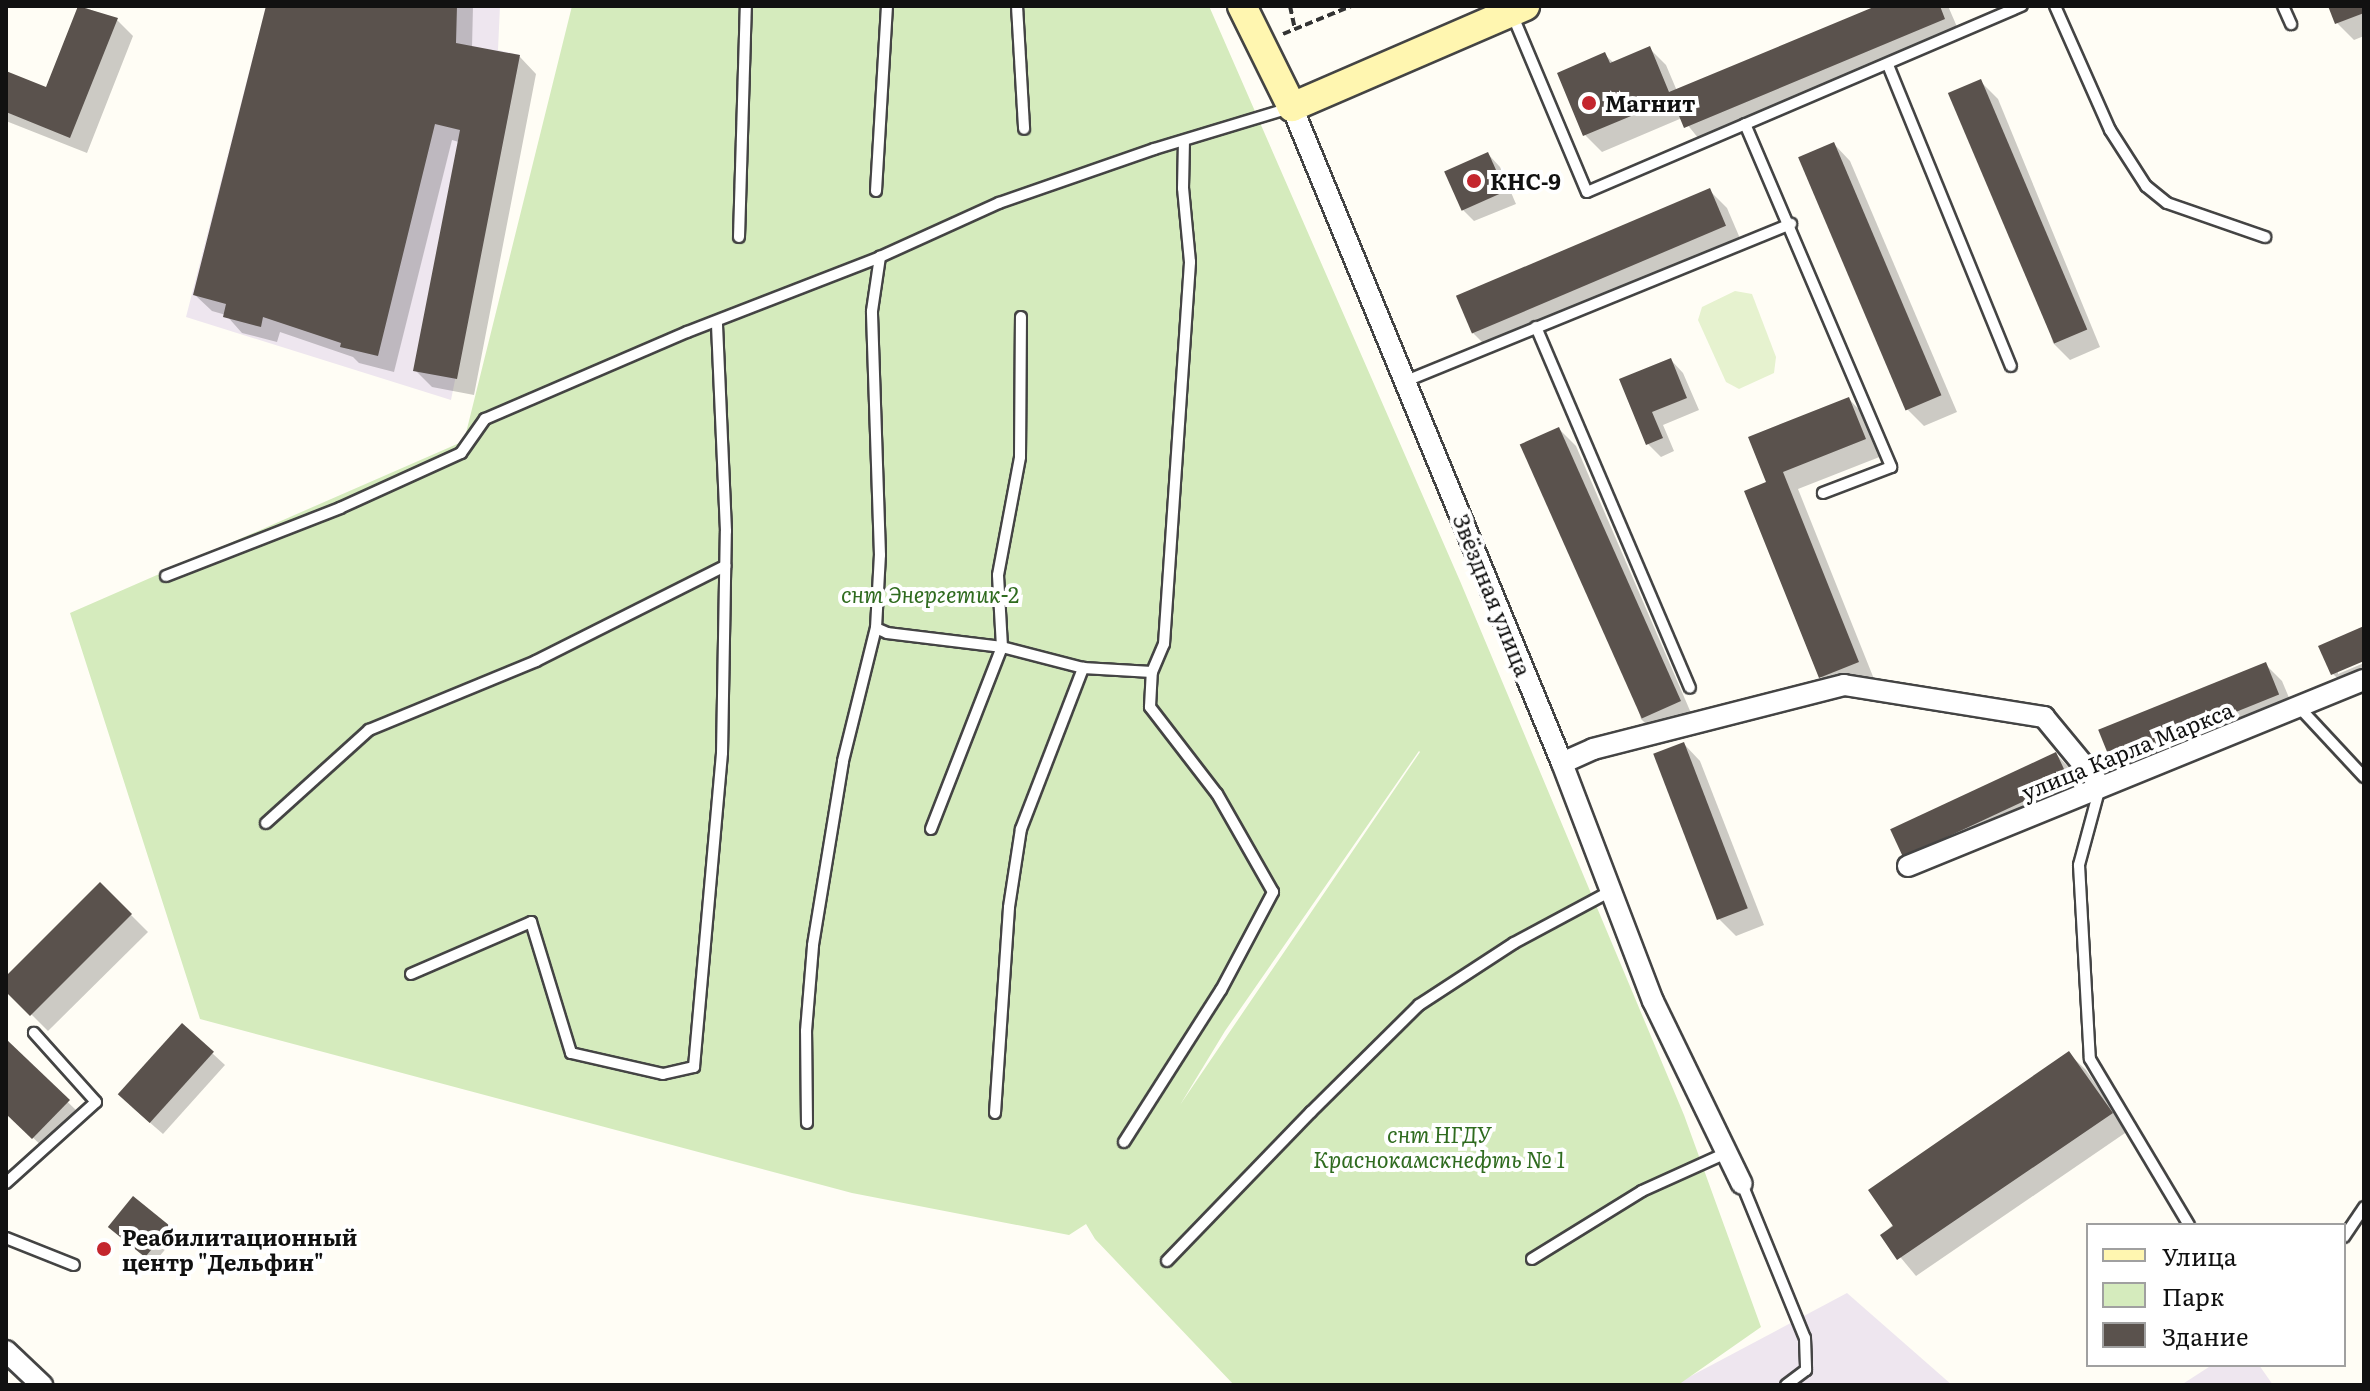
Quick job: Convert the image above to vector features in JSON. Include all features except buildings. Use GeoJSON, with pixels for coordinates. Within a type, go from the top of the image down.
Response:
{"type":"FeatureCollection","features":[{"type":"Feature","properties":{"kind":"street","name":"Звёздная улица"},"geometry":{"type":"LineString","coordinates":[[1242,6],[1292,107],[1406,381],[1562,763],[1653,1001],[1742,1184]]}},
{"type":"Feature","properties":{"kind":"street"},"geometry":{"type":"LineString","coordinates":[[1292,107],[1518,9]]}},
{"type":"Feature","properties":{"kind":"street","name":"улица Карла Маркса"},"geometry":{"type":"LineString","coordinates":[[1908,866],[2100,785],[2364,680]]}},
{"type":"Feature","properties":{"kind":"street"},"geometry":{"type":"LineString","coordinates":[[1562,763],[1593,749],[1844,685],[2044,717],[2100,785]]}},
{"type":"Feature","properties":{"kind":"street"},"geometry":{"type":"LineString","coordinates":[[6,1351],[42,1385]]}},
{"type":"Feature","properties":{"kind":"lane"},"geometry":{"type":"LineString","coordinates":[[739,237],[746,6]]}},
{"type":"Feature","properties":{"kind":"lane"},"geometry":{"type":"LineString","coordinates":[[876,191],[887,6]]}},
{"type":"Feature","properties":{"kind":"lane"},"geometry":{"type":"LineString","coordinates":[[1017,6],[1024,129]]}},
{"type":"Feature","properties":{"kind":"lane"},"geometry":{"type":"LineString","coordinates":[[1518,9],[1587,192],[2022,6]]}},
{"type":"Feature","properties":{"kind":"lane"},"geometry":{"type":"LineString","coordinates":[[2055,6],[2110,130],[2146,186],[2167,203],[2265,237]]}},
{"type":"Feature","properties":{"kind":"lane"},"geometry":{"type":"LineString","coordinates":[[2283,6],[2291,24]]}},
{"type":"Feature","properties":{"kind":"lane"},"geometry":{"type":"LineString","coordinates":[[1888,65],[2011,366]]}},
{"type":"Feature","properties":{"kind":"lane"},"geometry":{"type":"LineString","coordinates":[[166,576],[340,508],[461,453],[485,419],[717,321],[880,257],[999,203],[1292,107]]}},
{"type":"Feature","properties":{"kind":"lane"},"geometry":{"type":"LineString","coordinates":[[1745,124],[1791,224],[1891,467],[1823,493]]}},
{"type":"Feature","properties":{"kind":"lane"},"geometry":{"type":"LineString","coordinates":[[1124,1142],[1221,990],[1273,892],[1217,794],[1150,707],[1152,672],[1164,644],[1190,262],[1183,188],[1184,141]]}},
{"type":"Feature","properties":{"kind":"lane"},"geometry":{"type":"LineString","coordinates":[[1406,381],[1791,224]]}},
{"type":"Feature","properties":{"kind":"lane"},"geometry":{"type":"LineString","coordinates":[[807,1123],[806,1031],[813,945],[843,761],[876,628],[880,555],[872,311],[880,257]]}},
{"type":"Feature","properties":{"kind":"lane"},"geometry":{"type":"LineString","coordinates":[[931,829],[1002,647],[998,575],[1020,457],[1021,317]]}},
{"type":"Feature","properties":{"kind":"lane"},"geometry":{"type":"LineString","coordinates":[[411,974],[531,922],[571,1053],[663,1074],[694,1067],[722,753],[725,566],[717,321]]}},
{"type":"Feature","properties":{"kind":"lane"},"geometry":{"type":"LineString","coordinates":[[1536,327],[1690,688]]}},
{"type":"Feature","properties":{"kind":"lane"},"geometry":{"type":"LineString","coordinates":[[266,823],[369,730],[536,661],[725,566]]}},
{"type":"Feature","properties":{"kind":"lane"},"geometry":{"type":"LineString","coordinates":[[876,628],[887,633],[1002,647],[1083,668],[1152,672]]}},
{"type":"Feature","properties":{"kind":"lane"},"geometry":{"type":"LineString","coordinates":[[995,1113],[1009,907],[1021,829],[1083,668]]}},
{"type":"Feature","properties":{"kind":"lane"},"geometry":{"type":"LineString","coordinates":[[2298,706],[2364,777]]}},
{"type":"Feature","properties":{"kind":"lane"},"geometry":{"type":"LineString","coordinates":[[2100,785],[2079,865],[2090,1059],[2188,1223]]}},
{"type":"Feature","properties":{"kind":"lane"},"geometry":{"type":"LineString","coordinates":[[1167,1261],[1419,1005],[1514,943],[1611,891]]}},
{"type":"Feature","properties":{"kind":"lane"},"geometry":{"type":"LineString","coordinates":[[6,1183],[96,1102],[34,1033]]}},
{"type":"Feature","properties":{"kind":"lane"},"geometry":{"type":"LineString","coordinates":[[1532,1259],[1642,1191],[1726,1153]]}},
{"type":"Feature","properties":{"kind":"lane"},"geometry":{"type":"LineString","coordinates":[[1742,1184],[1805,1338],[1806,1370],[1786,1385]]}},
{"type":"Feature","properties":{"kind":"lane"},"geometry":{"type":"LineString","coordinates":[[2346,1234],[2364,1207]]}},
{"type":"Feature","properties":{"kind":"lane"},"geometry":{"type":"LineString","coordinates":[[6,1238],[74,1265]]}},
{"type":"Feature","properties":{"kind":"path"},"geometry":{"type":"LineString","coordinates":[[1290,6],[1295,29]]}},
{"type":"Feature","properties":{"kind":"path"},"geometry":{"type":"LineString","coordinates":[[1259,45],[1351,6]]}},
{"type":"Feature","properties":{"kind":"shaded area"},"geometry":{"type":"Polygon","coordinates":[[[266,6],[500,6],[498,50],[520,55],[451,400],[186,317],[266,6]]]}},
{"type":"Feature","properties":{"kind":"shaded area"},"geometry":{"type":"Polygon","coordinates":[[[1847,1293],[1952,1385],[1674,1385],[1847,1293]]]}},
{"type":"Feature","properties":{"kind":"shaded area"},"geometry":{"type":"Polygon","coordinates":[[[2209,1367],[2260,1367],[2273,1385],[2181,1385],[2209,1367]]]}},
{"type":"Feature","properties":{"kind":"green space","name":"снт Энергетик-2"},"geometry":{"type":"Polygon","coordinates":[[[572,6],[1209,6],[1460,581],[1684,1115],[1761,1327],[1678,1385],[1234,1385],[1095,1239],[1086,1224],[1069,1235],[852,1193],[200,1019],[70,613],[464,441],[572,6]],[[1420,752],[1225,1031],[1180,1105],[1420,752]]]}},
{"type":"Feature","properties":{"kind":"green space"},"geometry":{"type":"Polygon","coordinates":[[[1735,291],[1752,294],[1776,357],[1774,373],[1739,389],[1726,382],[1698,320],[1702,307],[1735,291]]]}},
{"type":"Feature","properties":{"kind":"place","name":"Магнит"},"geometry":{"type":"Point","coordinates":[1589,103]}},
{"type":"Feature","properties":{"kind":"place","name":"КНС-9"},"geometry":{"type":"Point","coordinates":[1474,181]}},
{"type":"Feature","properties":{"kind":"place","name":"Реабилитационный центр \"Дельфин\""},"geometry":{"type":"Point","coordinates":[104,1249]}},
{"type":"Feature","properties":{"kind":"park label","name":"снт НГДУ Краснокамскнефть № 1"},"geometry":{"type":"Point","coordinates":[1439,1146]}}]}
